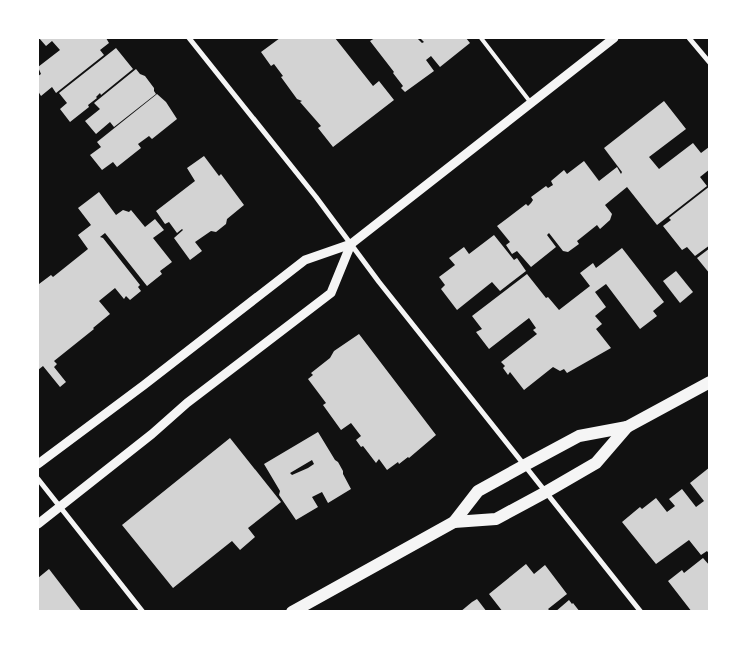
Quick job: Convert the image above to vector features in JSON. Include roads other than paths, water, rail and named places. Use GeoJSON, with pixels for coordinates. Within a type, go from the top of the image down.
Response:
{"type":"FeatureCollection","features":[{"type":"Feature","properties":{"kind":"main road"},"geometry":{"type":"LineString","coordinates":[[292,612],[454,522],[478,491],[525,465],[579,436],[627,427],[710,382]]}},
{"type":"Feature","properties":{"kind":"main road"},"geometry":{"type":"LineString","coordinates":[[454,522],[496,519],[546,492],[596,463],[627,427]]}},
{"type":"Feature","properties":{"kind":"street"},"geometry":{"type":"LineString","coordinates":[[189,38],[641,612]]}},
{"type":"Feature","properties":{"kind":"street"},"geometry":{"type":"LineString","coordinates":[[38,464],[144,385],[305,260],[351,244],[614,38]]}},
{"type":"Feature","properties":{"kind":"street"},"geometry":{"type":"LineString","coordinates":[[689,38],[710,63]]}},
{"type":"Feature","properties":{"kind":"street"},"geometry":{"type":"LineString","coordinates":[[38,524],[187,404],[331,293],[351,244]]}},
{"type":"Feature","properties":{"kind":"street"},"geometry":{"type":"LineString","coordinates":[[38,479],[143,612]]}},
{"type":"Feature","properties":{"kind":"lane"},"geometry":{"type":"LineString","coordinates":[[481,38],[530,103]]}}]}
